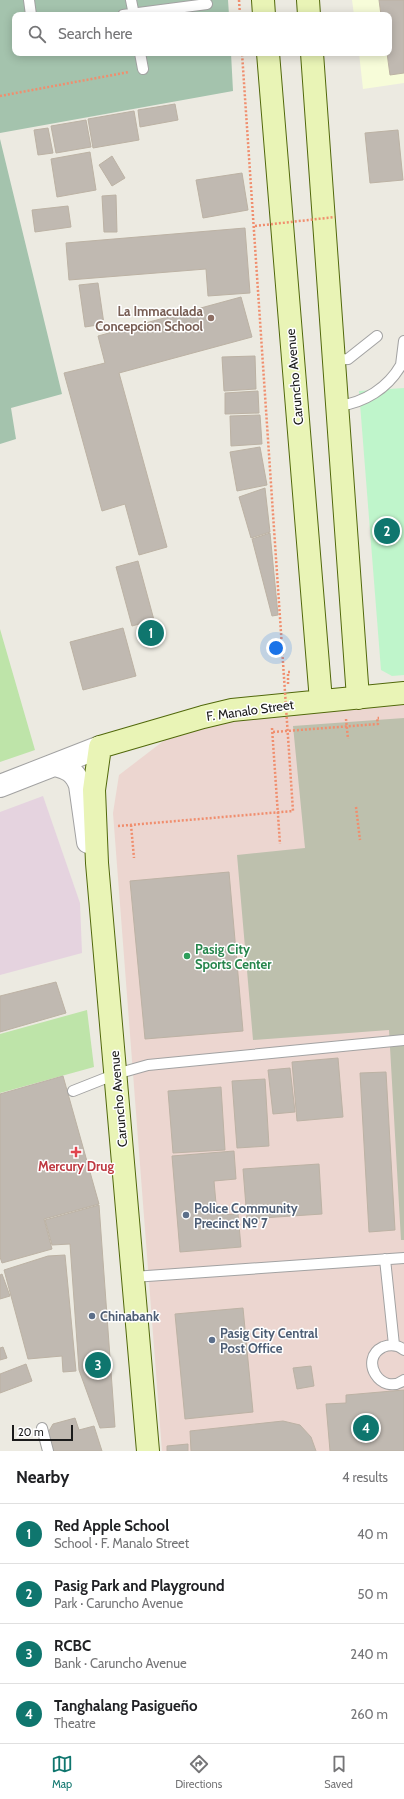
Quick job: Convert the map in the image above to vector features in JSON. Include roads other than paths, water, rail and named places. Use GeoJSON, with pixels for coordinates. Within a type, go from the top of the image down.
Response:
{"type":"FeatureCollection","features":[{"type":"Feature","properties":{"kind":"main road"},"geometry":{"type":"LineString","coordinates":[[263,0],[264,12]]}},
{"type":"Feature","properties":{"kind":"main road"},"geometry":{"type":"LineString","coordinates":[[308,0],[309,12]]}},
{"type":"Feature","properties":{"kind":"main road","name":"Caruncho Avenue"},"geometry":{"type":"LineString","coordinates":[[268,56],[321,701]]}},
{"type":"Feature","properties":{"kind":"main road"},"geometry":{"type":"LineString","coordinates":[[312,56],[357,690],[343,691],[335,689],[331,685],[328,657],[315,635]]}},
{"type":"Feature","properties":{"kind":"main road","name":"F. Manalo Street"},"geometry":{"type":"LineString","coordinates":[[100,747],[217,713],[321,701],[357,690],[404,693]]}},
{"type":"Feature","properties":{"kind":"main road","name":"Caruncho Avenue"},"geometry":{"type":"LineString","coordinates":[[100,747],[94,790],[99,880],[148,1451]]}},
{"type":"Feature","properties":{"kind":"street","name":"F. Manalo Street"},"geometry":{"type":"LineString","coordinates":[[0,786],[100,747]]}},
{"type":"Feature","properties":{"kind":"street"},"geometry":{"type":"LineString","coordinates":[[55,765],[70,770],[80,785],[91,863],[99,880]]}},
{"type":"Feature","properties":{"kind":"lane"},"geometry":{"type":"LineString","coordinates":[[29,0],[31,12]]}},
{"type":"Feature","properties":{"kind":"lane"},"geometry":{"type":"LineString","coordinates":[[131,0],[134,12]]}},
{"type":"Feature","properties":{"kind":"lane"},"geometry":{"type":"LineString","coordinates":[[149,12],[207,4]]}},
{"type":"Feature","properties":{"kind":"lane"},"geometry":{"type":"LineString","coordinates":[[141,56],[143,70]]}},
{"type":"Feature","properties":{"kind":"lane"},"geometry":{"type":"LineString","coordinates":[[334,360],[348,359],[377,336]]}},
{"type":"Feature","properties":{"kind":"lane"},"geometry":{"type":"LineString","coordinates":[[338,406],[352,404],[371,395],[390,382],[402,365],[404,341]]}},
{"type":"Feature","properties":{"kind":"lane"},"geometry":{"type":"LineString","coordinates":[[73,1091],[116,1074],[148,1066],[404,1040]]}},
{"type":"Feature","properties":{"kind":"lane"},"geometry":{"type":"LineString","coordinates":[[133,1277],[404,1258]]}},
{"type":"Feature","properties":{"kind":"lane"},"geometry":{"type":"LineString","coordinates":[[385,1259],[394,1345]]}},
{"type":"Feature","properties":{"kind":"lane"},"geometry":{"type":"LineString","coordinates":[[404,1350],[394,1345],[379,1349],[374,1356],[372,1364],[373,1372],[384,1383],[393,1384],[404,1380]]}},
{"type":"Feature","properties":{"kind":"lane"},"geometry":{"type":"LineString","coordinates":[[42,1428],[48,1451]]}},
{"type":"Feature","properties":{"kind":"place","name":"La Immaculada Concepcion School"},"geometry":{"type":"Point","coordinates":[211,318]}},
{"type":"Feature","properties":{"kind":"place","name":"Pasig Park and Playground"},"geometry":{"type":"Point","coordinates":[387,531]}},
{"type":"Feature","properties":{"kind":"place","name":"Red Apple School"},"geometry":{"type":"Point","coordinates":[151,633]}},
{"type":"Feature","properties":{"kind":"place","name":"Pasig City Sports Center"},"geometry":{"type":"Point","coordinates":[187,956]}},
{"type":"Feature","properties":{"kind":"place","name":"Mercury Drug"},"geometry":{"type":"Point","coordinates":[76,1152]}},
{"type":"Feature","properties":{"kind":"place","name":"Police Community Precinct № 7"},"geometry":{"type":"Point","coordinates":[186,1215]}},
{"type":"Feature","properties":{"kind":"place","name":"Chinabank"},"geometry":{"type":"Point","coordinates":[92,1316]}},
{"type":"Feature","properties":{"kind":"place","name":"Pasig City Central Post Office"},"geometry":{"type":"Point","coordinates":[212,1340]}},
{"type":"Feature","properties":{"kind":"place","name":"RCBC"},"geometry":{"type":"Point","coordinates":[98,1365]}},
{"type":"Feature","properties":{"kind":"place","name":"Tanghalang Pasigueño"},"geometry":{"type":"Point","coordinates":[366,1428]}}]}
